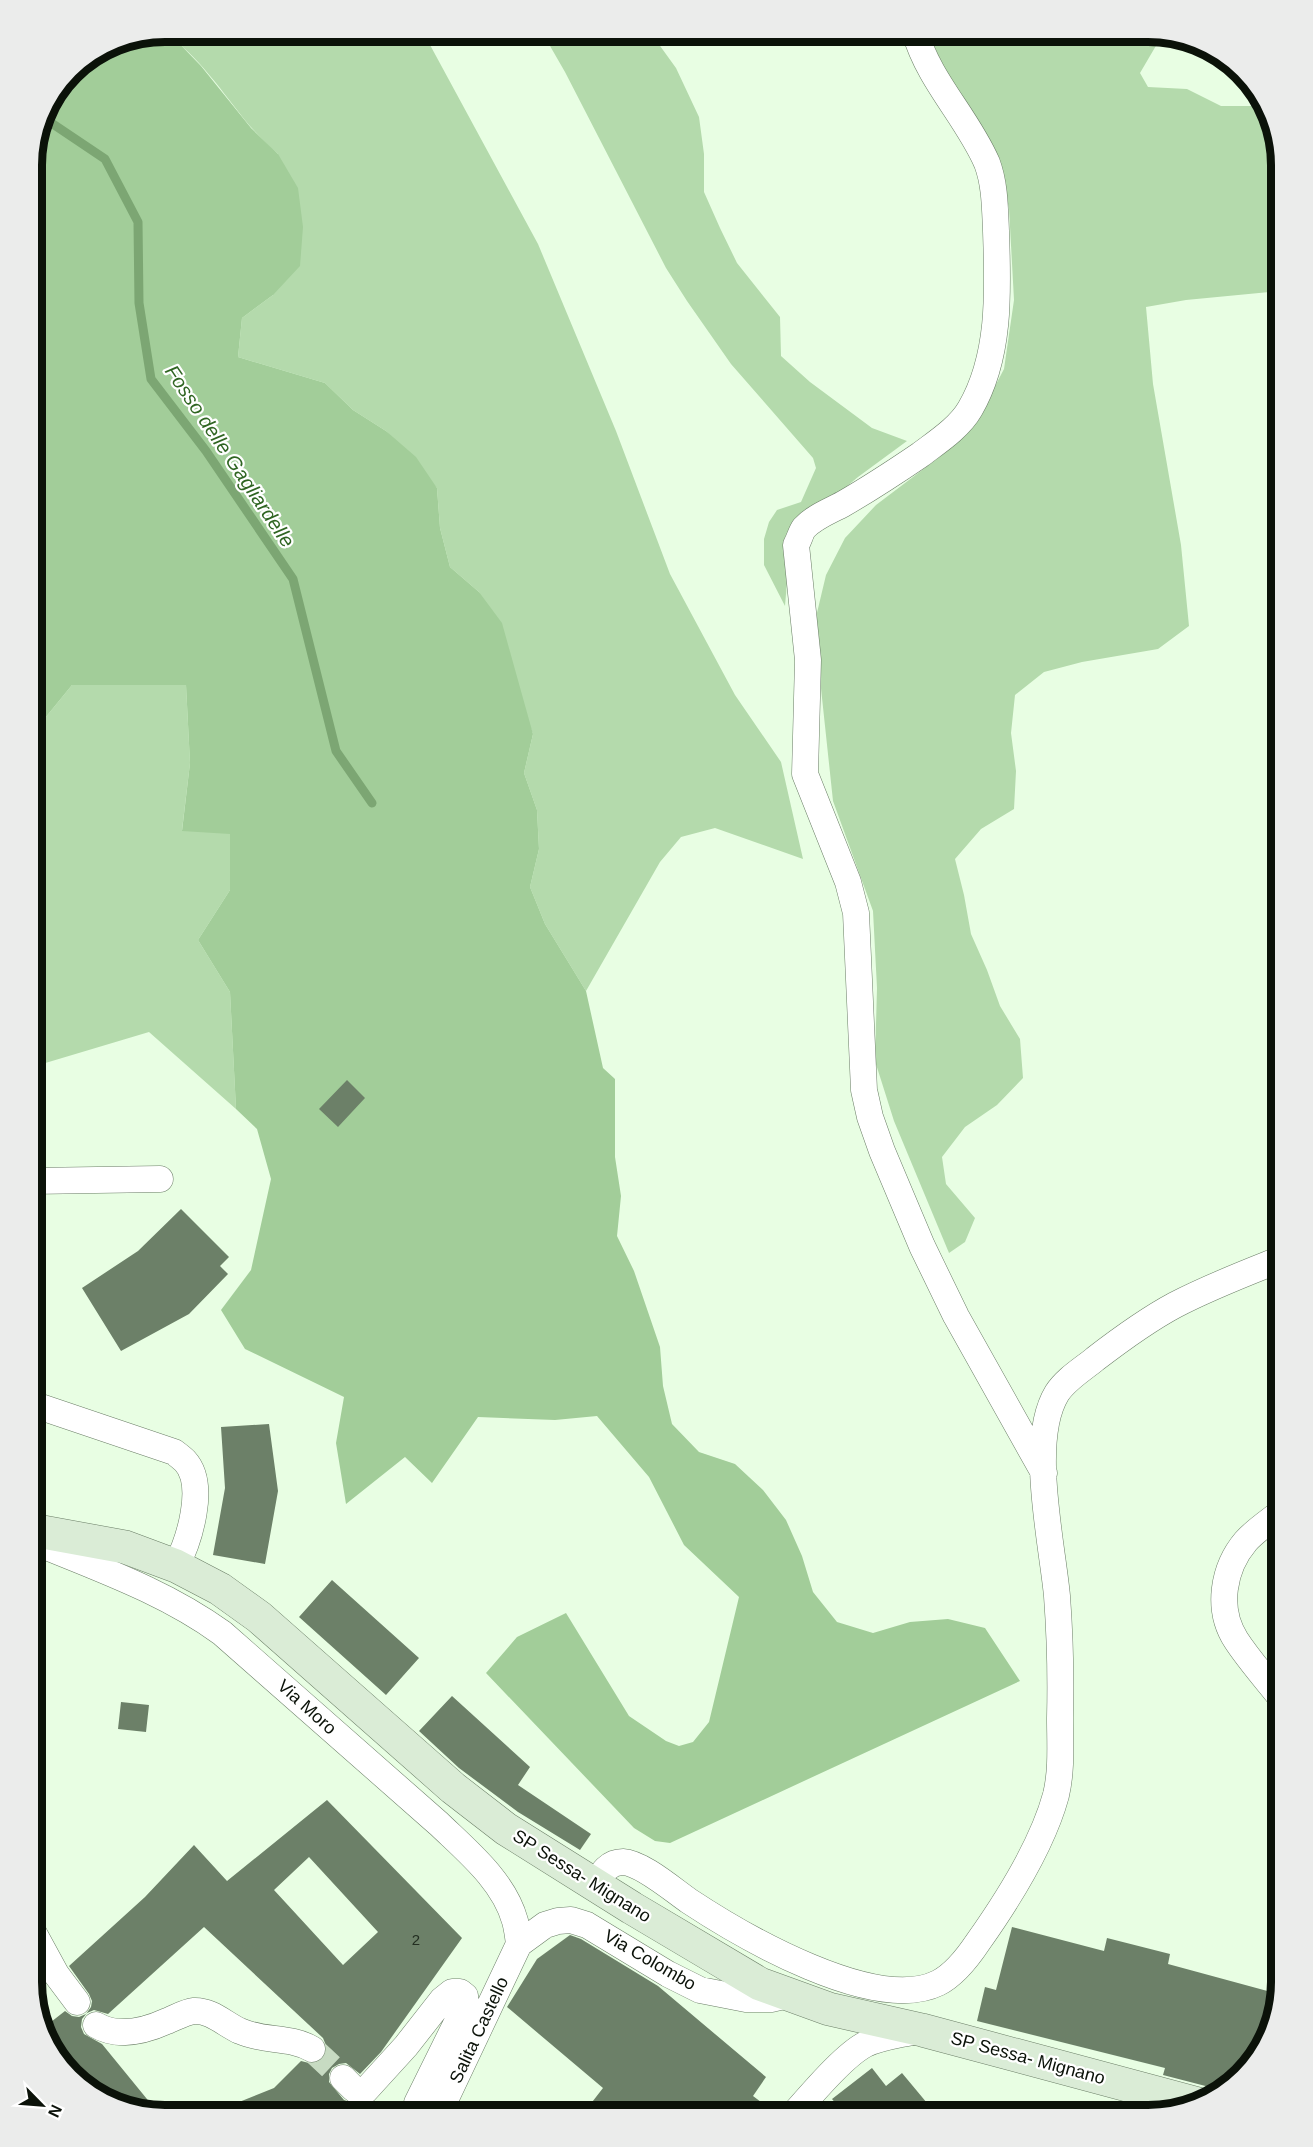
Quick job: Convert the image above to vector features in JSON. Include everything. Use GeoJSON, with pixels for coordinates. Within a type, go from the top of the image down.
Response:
{"type":"FeatureCollection","features":[{"type":"Feature","properties":{"kind":"street"},"geometry":{"type":"LineString","coordinates":[[918,42],[931,72],[972,135],[988,166],[993,188],[998,288],[994,329],[984,379],[960,424],[869,489],[820,517],[804,529],[796,544],[808,660],[805,774],[848,882],[856,913],[861,973],[864,1090],[870,1118],[891,1173],[956,1317],[1044,1473]]}},
{"type":"Feature","properties":{"kind":"street"},"geometry":{"type":"LineString","coordinates":[[42,1181],[160,1179]]}},
{"type":"Feature","properties":{"kind":"street"},"geometry":{"type":"LineString","coordinates":[[595,1885],[604,1869],[619,1862],[628,1863],[653,1876],[714,1917],[786,1957],[811,1968],[857,1982],[907,1991],[921,1989],[939,1982],[956,1970],[977,1944],[1026,1865],[1056,1794],[1060,1762],[1061,1665],[1057,1596],[1044,1473],[1047,1414],[1059,1390],[1075,1375],[1152,1318],[1168,1308],[1271,1263]]}},
{"type":"Feature","properties":{"kind":"street"},"geometry":{"type":"LineString","coordinates":[[42,1407],[174,1452],[187,1462],[195,1481],[193,1514],[185,1548],[176,1566]]}},
{"type":"Feature","properties":{"kind":"street"},"geometry":{"type":"LineString","coordinates":[[1271,1520],[1246,1541],[1235,1557],[1225,1582],[1224,1600],[1226,1619],[1235,1639],[1271,1685]]}},
{"type":"Feature","properties":{"kind":"street","name":"SP Sessa- Mignano"},"geometry":{"type":"LineString","coordinates":[[42,1532],[125,1547],[176,1566],[220,1589],[240,1602],[468,1800],[506,1829],[760,1984],[829,2009],[922,2030],[1183,2100]]}},
{"type":"Feature","properties":{"kind":"street","name":"Via Moro"},"geometry":{"type":"LineString","coordinates":[[42,1545],[169,1599],[222,1633],[467,1851],[497,1886],[508,1903],[519,1944]]}},
{"type":"Feature","properties":{"kind":"street","name":"Via Colombo"},"geometry":{"type":"LineString","coordinates":[[519,1944],[545,1925],[570,1920],[600,1931],[668,1974],[700,1990],[746,1999],[771,1999],[788,1995]]}},
{"type":"Feature","properties":{"kind":"street","name":"Salita Castello"},"geometry":{"type":"LineString","coordinates":[[443,2105],[519,1944]]}},
{"type":"Feature","properties":{"kind":"street"},"geometry":{"type":"LineString","coordinates":[[42,1948],[56,1974],[77,2002]]}},
{"type":"Feature","properties":{"kind":"street"},"geometry":{"type":"LineString","coordinates":[[343,2078],[354,2089],[365,2091],[406,2046],[442,2000],[452,1992],[460,1992],[465,1996],[466,2004],[418,2105]]}},
{"type":"Feature","properties":{"kind":"street"},"geometry":{"type":"LineString","coordinates":[[96,2025],[110,2031],[136,2031],[156,2026],[193,2011],[210,2015],[241,2032],[262,2038],[302,2044],[312,2049]]}},
{"type":"Feature","properties":{"kind":"street"},"geometry":{"type":"LineString","coordinates":[[803,2105],[854,2052],[866,2044],[922,2030]]}},
{"type":"Feature","properties":{"kind":"green space"},"geometry":{"type":"Polygon","coordinates":[[[177,42],[428,42],[538,244],[616,431],[670,574],[735,695],[781,762],[803,859],[715,828],[681,837],[660,862],[586,991],[545,924],[530,887],[539,849],[537,810],[524,773],[533,734],[479,592],[450,567],[440,528],[437,488],[386,431],[353,410],[325,383],[238,357],[242,318],[273,295],[278,154],[249,125],[177,42]]]}},
{"type":"Feature","properties":{"kind":"green space"},"geometry":{"type":"Polygon","coordinates":[[[178,42],[201,66],[251,128],[278,154],[298,188],[303,227],[300,266],[273,295],[242,318],[238,357],[325,383],[353,410],[386,431],[416,457],[437,488],[440,528],[450,567],[479,592],[502,623],[533,734],[524,773],[537,810],[539,849],[530,887],[545,924],[586,991],[603,1068],[615,1079],[615,1157],[621,1196],[617,1236],[634,1271],[660,1347],[663,1386],[672,1424],[699,1452],[735,1464],[763,1490],[786,1520],[802,1556],[813,1592],[837,1622],[873,1633],[910,1622],[948,1619],[985,1628],[1020,1681],[670,1843],[655,1841],[634,1828],[486,1673],[517,1637],[566,1613],[629,1716],[666,1741],[679,1746],[693,1742],[709,1722],[739,1597],[684,1545],[649,1477],[597,1416],[555,1420],[478,1417],[432,1483],[405,1457],[346,1504],[336,1443],[344,1397],[245,1349],[221,1310],[251,1270],[271,1179],[257,1129],[236,1109],[230,992],[198,940],[230,890],[230,834],[182,831],[190,763],[186,685],[72,685],[42,722],[42,157],[44,141],[51,118],[67,90],[84,72],[103,58],[133,46],[178,42]]]}},
{"type":"Feature","properties":{"kind":"green space"},"geometry":{"type":"Polygon","coordinates":[[[548,42],[657,42],[676,68],[699,117],[704,154],[704,192],[720,228],[737,263],[780,317],[781,356],[810,382],[872,428],[907,441],[858,477],[791,533],[785,606],[764,565],[764,539],[769,522],[777,510],[801,502],[816,468],[813,458],[731,364],[687,301],[666,268],[548,42]]]}},
{"type":"Feature","properties":{"kind":"green space"},"geometry":{"type":"Polygon","coordinates":[[[932,42],[1160,43],[1157,44],[1140,73],[1148,87],[1187,89],[1221,106],[1255,106],[1269,141],[1271,165],[1271,292],[1186,300],[1146,307],[1153,384],[1181,545],[1189,626],[1158,649],[1082,662],[1044,672],[1015,695],[1011,733],[1016,771],[1014,809],[981,829],[955,859],[971,934],[1000,1006],[1020,1039],[1023,1078],[997,1105],[965,1127],[942,1157],[946,1184],[975,1218],[965,1242],[949,1253],[894,1121],[875,1061],[877,988],[873,911],[833,801],[816,617],[826,575],[845,538],[876,505],[946,452],[981,413],[1004,369],[1014,300],[1009,208],[995,149],[945,70],[932,42]]]}},
{"type":"Feature","properties":{"kind":"green space"},"geometry":{"type":"Polygon","coordinates":[[[72,685],[186,685],[190,763],[182,830],[230,833],[230,890],[198,940],[230,992],[236,1109],[149,1032],[42,1064],[42,722],[72,685]]]}},
{"type":"Feature","properties":{"kind":"building"},"geometry":{"type":"Polygon","coordinates":[[[347,1080],[365,1098],[338,1127],[319,1109],[347,1080]]]}},
{"type":"Feature","properties":{"kind":"building"},"geometry":{"type":"Polygon","coordinates":[[[181,1209],[229,1257],[220,1266],[228,1274],[189,1314],[121,1351],[82,1288],[138,1251],[181,1209]]]}},
{"type":"Feature","properties":{"kind":"building"},"geometry":{"type":"Polygon","coordinates":[[[269,1424],[278,1491],[265,1564],[213,1555],[225,1488],[221,1427],[269,1424]]]}},
{"type":"Feature","properties":{"kind":"building"},"geometry":{"type":"Polygon","coordinates":[[[332,1580],[419,1658],[386,1695],[299,1617],[332,1580]]]}},
{"type":"Feature","properties":{"kind":"building"},"geometry":{"type":"Polygon","coordinates":[[[452,1696],[530,1767],[518,1785],[591,1834],[580,1850],[518,1812],[459,1768],[419,1731],[452,1696]]]}},
{"type":"Feature","properties":{"kind":"building"},"geometry":{"type":"Polygon","coordinates":[[[121,1702],[149,1705],[146,1732],[118,1729],[121,1702]]]}},
{"type":"Feature","properties":{"kind":"building"},"geometry":{"type":"Polygon","coordinates":[[[327,1800],[462,1938],[381,2052],[360,2074],[346,2063],[332,2068],[329,2082],[344,2100],[359,2105],[232,2105],[274,2088],[301,2061],[313,2064],[321,2061],[327,2048],[323,2038],[204,1927],[108,2014],[94,2010],[82,2019],[81,2027],[84,2034],[102,2044],[151,2104],[125,2098],[97,2084],[72,2063],[63,2050],[49,2023],[65,2011],[72,2016],[79,2017],[86,2014],[92,2001],[69,1966],[145,1897],[194,1845],[227,1881],[327,1800]],[[309,1857],[274,1890],[343,1965],[378,1932],[309,1857]]]}},
{"type":"Feature","properties":{"kind":"building"},"geometry":{"type":"Polygon","coordinates":[[[1012,1927],[1104,1951],[1107,1938],[1170,1954],[1168,1964],[1270,1992],[1264,2022],[1250,2050],[1229,2075],[1210,2087],[1163,2075],[1165,2068],[977,2021],[985,1987],[996,1990],[1012,1927]]]}},
{"type":"Feature","properties":{"kind":"building"},"geometry":{"type":"Polygon","coordinates":[[[570,1935],[581,1939],[658,1986],[766,2077],[753,2096],[765,2105],[590,2105],[603,2088],[507,2007],[537,1959],[570,1935]]]}},
{"type":"Feature","properties":{"kind":"building"},"geometry":{"type":"Polygon","coordinates":[[[872,2068],[886,2086],[902,2073],[929,2105],[837,2105],[832,2099],[872,2068]]]}},
{"type":"Feature","properties":{"kind":"waterway","name":"Fosso delle Gagliardelle"},"geometry":{"type":"LineString","coordinates":[[50,122],[105,159],[138,222],[139,303],[151,379],[206,451],[293,579],[336,751],[372,803]]}},
{"type":"Feature","properties":{"kind":"tunnel"},"geometry":{"type":"LineString","coordinates":[[312,2049],[343,2078]]}}]}
